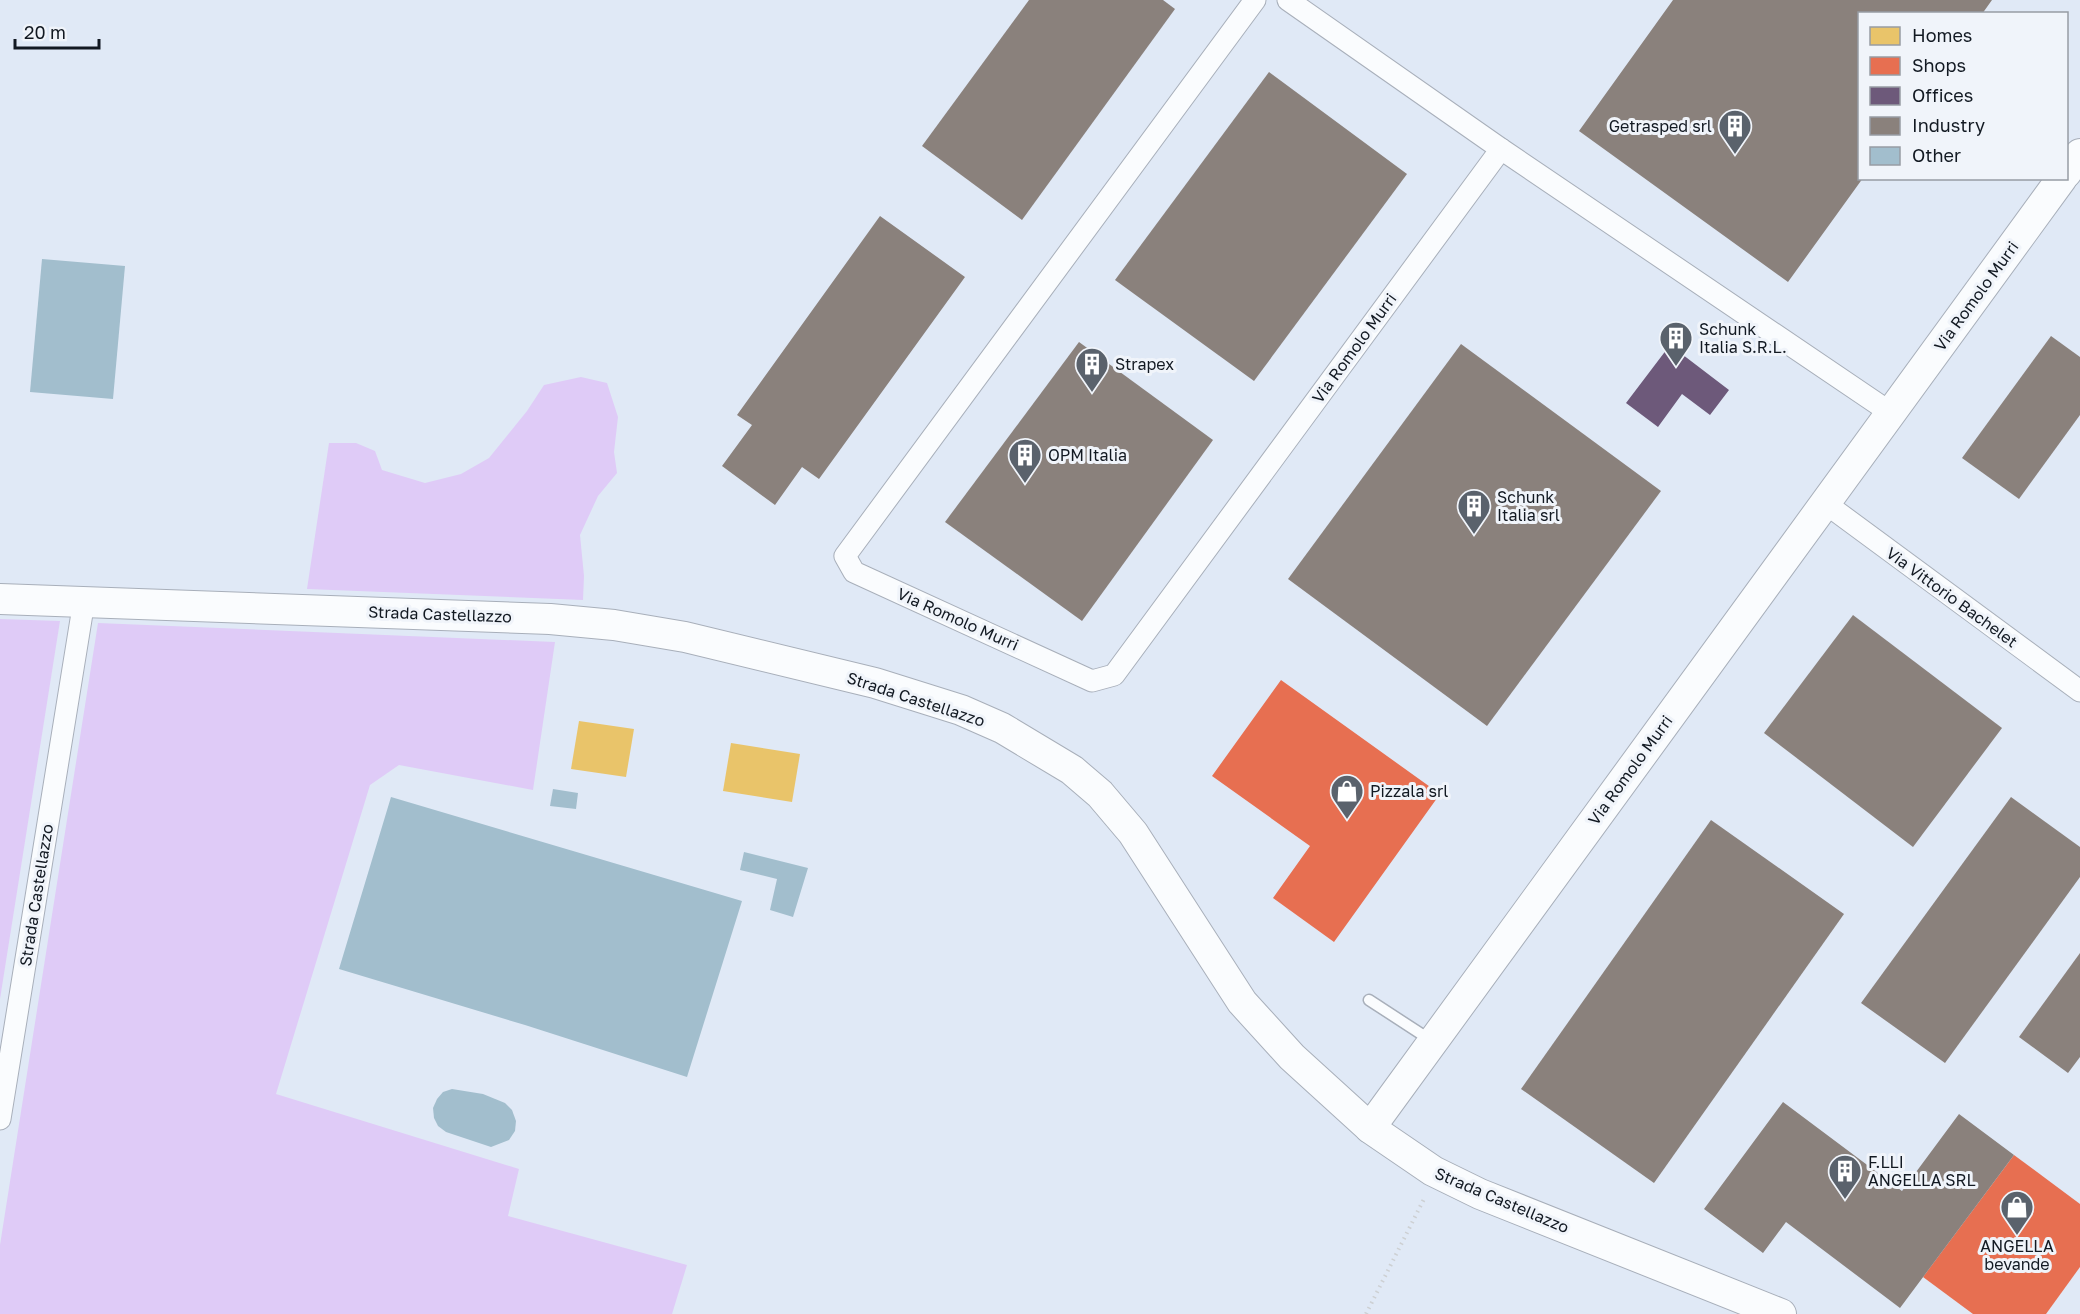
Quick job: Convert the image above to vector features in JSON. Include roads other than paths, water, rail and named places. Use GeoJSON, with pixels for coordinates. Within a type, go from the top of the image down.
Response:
{"type":"FeatureCollection","features":[{"type":"Feature","properties":{"kind":"street","name":"Via Romolo Murri"},"geometry":{"type":"LineString","coordinates":[[1255,0],[845,556],[854,572],[1092,681],[1114,675],[1501,149]]}},
{"type":"Feature","properties":{"kind":"street"},"geometry":{"type":"LineString","coordinates":[[1288,0],[1501,149],[1890,414]]}},
{"type":"Feature","properties":{"kind":"street"},"geometry":{"type":"LineString","coordinates":[[2068,172],[2080,154]]}},
{"type":"Feature","properties":{"kind":"street","name":"Via Romolo Murri"},"geometry":{"type":"LineString","coordinates":[[1370,1128],[2061,180]]}},
{"type":"Feature","properties":{"kind":"street","name":"Via Vittorio Bachelet"},"geometry":{"type":"LineString","coordinates":[[1825,503],[2080,691]]}},
{"type":"Feature","properties":{"kind":"street","name":"Strada Castellazzo"},"geometry":{"type":"LineString","coordinates":[[0,599],[550,619],[614,625],[685,637],[875,682],[961,710],[1002,728],[1047,754],[1072,770],[1100,794],[1133,833],[1242,1002],[1292,1058],[1370,1128],[1432,1171],[1480,1194],[1781,1314]]}},
{"type":"Feature","properties":{"kind":"street","name":"Strada Castellazzo"},"geometry":{"type":"LineString","coordinates":[[0,1119],[84,601]]}},
{"type":"Feature","properties":{"kind":"lane"},"geometry":{"type":"LineString","coordinates":[[1369,1000],[1432,1041]]}},
{"type":"Feature","properties":{"kind":"place","name":"Getrasped srl"},"geometry":{"type":"Point","coordinates":[1735,155]}},
{"type":"Feature","properties":{"kind":"place","name":"Schunk Italia S.R.L."},"geometry":{"type":"Point","coordinates":[1676,367]}},
{"type":"Feature","properties":{"kind":"place","name":"Strapex"},"geometry":{"type":"Point","coordinates":[1092,393]}},
{"type":"Feature","properties":{"kind":"place","name":"OPM Italia"},"geometry":{"type":"Point","coordinates":[1025,484]}},
{"type":"Feature","properties":{"kind":"place","name":"Schunk Italia srl"},"geometry":{"type":"Point","coordinates":[1474,535]}},
{"type":"Feature","properties":{"kind":"place","name":"Pizzala srl"},"geometry":{"type":"Point","coordinates":[1347,820]}},
{"type":"Feature","properties":{"kind":"place","name":"F.LLI ANGELLA SRL"},"geometry":{"type":"Point","coordinates":[1845,1200]}},
{"type":"Feature","properties":{"kind":"place","name":"ANGELLA bevande"},"geometry":{"type":"Point","coordinates":[2017,1236]}}]}
